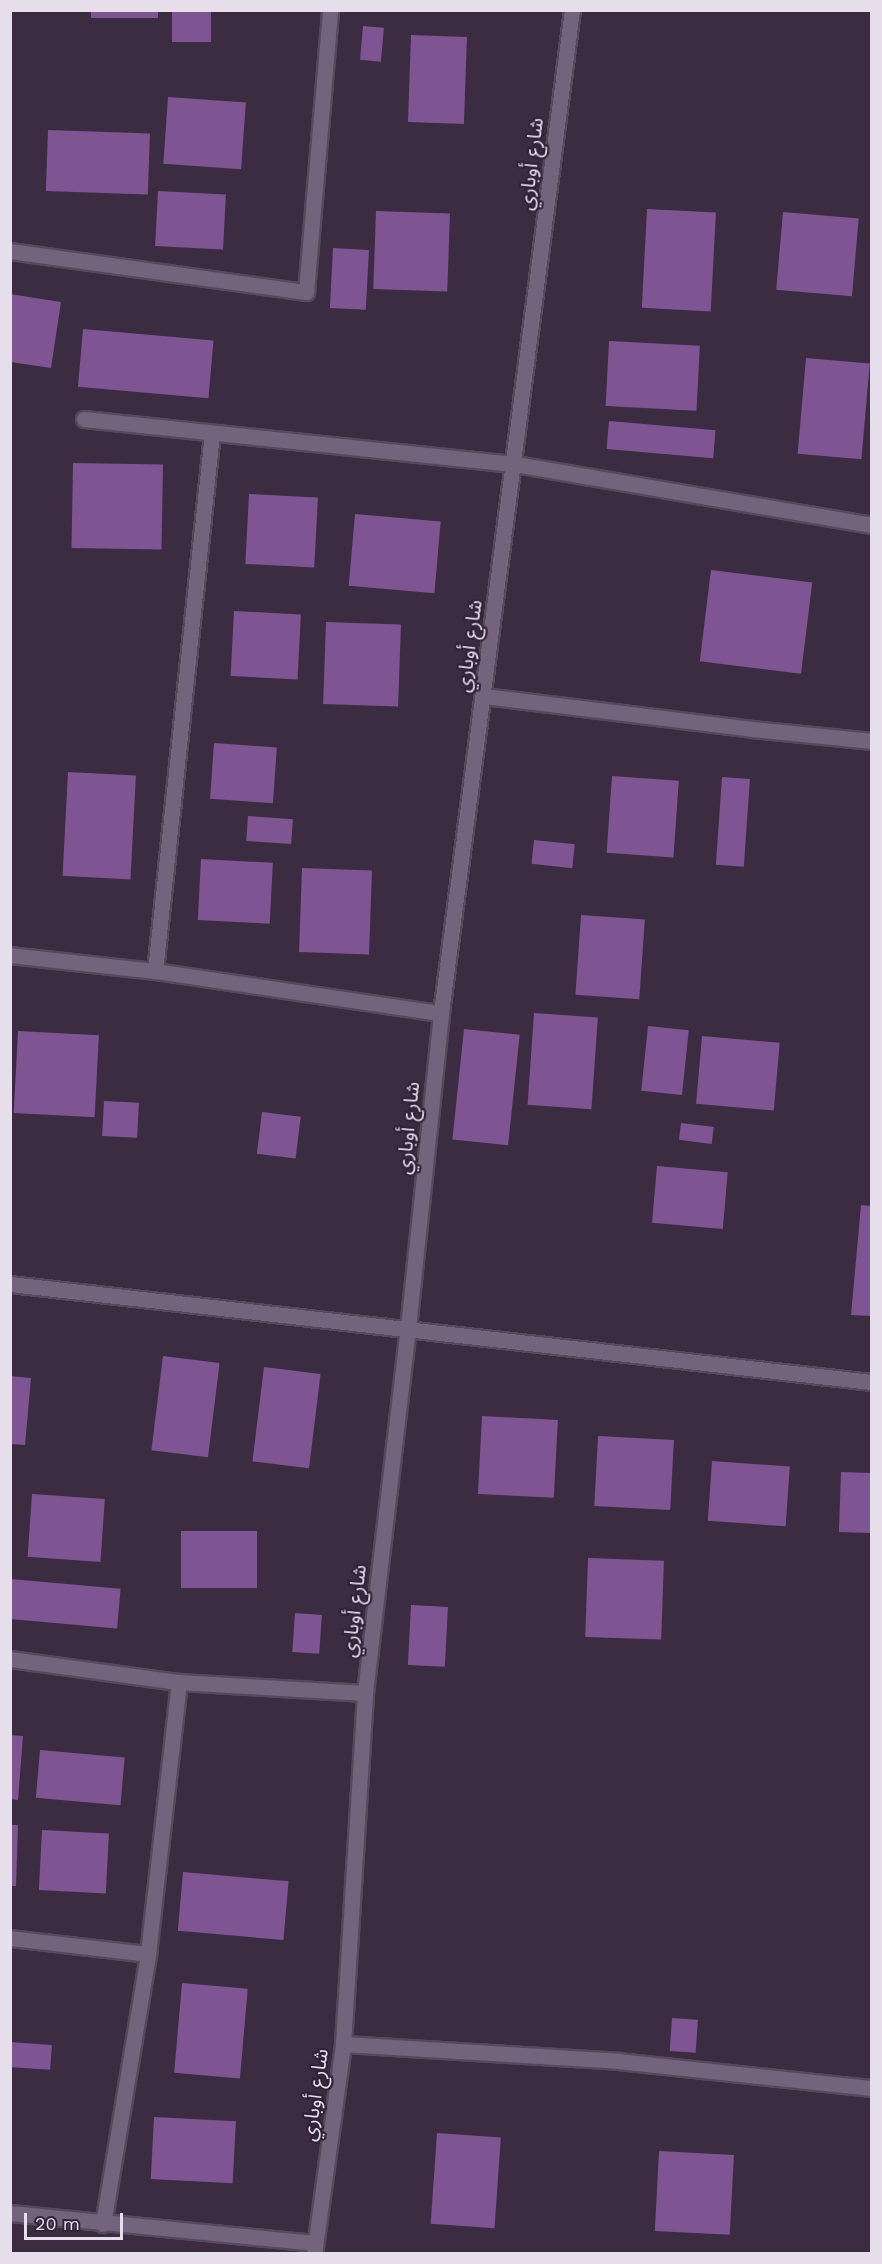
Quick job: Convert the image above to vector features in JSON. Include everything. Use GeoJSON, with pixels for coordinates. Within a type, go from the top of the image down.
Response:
{"type":"FeatureCollection","features":[{"type":"Feature","properties":{"kind":"street"},"geometry":{"type":"LineString","coordinates":[[10,251],[306,292],[330,10]]}},
{"type":"Feature","properties":{"kind":"street","name":"شارع أوباري"},"geometry":{"type":"LineString","coordinates":[[314,2248],[343,2044],[365,1694],[408,1328],[441,1013],[515,464],[572,10]]}},
{"type":"Feature","properties":{"kind":"street"},"geometry":{"type":"LineString","coordinates":[[84,419],[515,464],[872,525]]}},
{"type":"Feature","properties":{"kind":"street"},"geometry":{"type":"LineString","coordinates":[[155,971],[212,433]]}},
{"type":"Feature","properties":{"kind":"street"},"geometry":{"type":"LineString","coordinates":[[484,696],[752,729],[872,741]]}},
{"type":"Feature","properties":{"kind":"street"},"geometry":{"type":"LineString","coordinates":[[10,955],[155,971],[441,1013]]}},
{"type":"Feature","properties":{"kind":"street"},"geometry":{"type":"LineString","coordinates":[[10,1284],[872,1382]]}},
{"type":"Feature","properties":{"kind":"street"},"geometry":{"type":"LineString","coordinates":[[10,1659],[179,1682],[365,1694]]}},
{"type":"Feature","properties":{"kind":"street"},"geometry":{"type":"LineString","coordinates":[[103,2224],[148,1954],[179,1682]]}},
{"type":"Feature","properties":{"kind":"street"},"geometry":{"type":"LineString","coordinates":[[10,1938],[148,1954]]}},
{"type":"Feature","properties":{"kind":"street"},"geometry":{"type":"LineString","coordinates":[[343,2044],[618,2061],[872,2088]]}},
{"type":"Feature","properties":{"kind":"street"},"geometry":{"type":"LineString","coordinates":[[10,2213],[314,2248]]}},
{"type":"Feature","properties":{"kind":"building"},"geometry":{"type":"Polygon","coordinates":[[[91,10],[158,10],[158,18],[91,18],[91,10]]]}},
{"type":"Feature","properties":{"kind":"building"},"geometry":{"type":"Polygon","coordinates":[[[172,10],[211,10],[211,42],[172,42],[172,10]]]}},
{"type":"Feature","properties":{"kind":"building"},"geometry":{"type":"Polygon","coordinates":[[[363,26],[384,28],[381,62],[360,60],[363,26]]]}},
{"type":"Feature","properties":{"kind":"building"},"geometry":{"type":"Polygon","coordinates":[[[411,35],[467,37],[464,124],[408,122],[411,35]]]}},
{"type":"Feature","properties":{"kind":"building"},"geometry":{"type":"Polygon","coordinates":[[[168,97],[246,102],[241,169],[163,164],[168,97]]]}},
{"type":"Feature","properties":{"kind":"building"},"geometry":{"type":"Polygon","coordinates":[[[48,130],[150,134],[148,195],[46,191],[48,130]]]}},
{"type":"Feature","properties":{"kind":"building"},"geometry":{"type":"Polygon","coordinates":[[[158,191],[226,195],[223,249],[155,246],[158,191]]]}},
{"type":"Feature","properties":{"kind":"building"},"geometry":{"type":"Polygon","coordinates":[[[647,209],[716,213],[711,311],[642,308],[647,209]]]}},
{"type":"Feature","properties":{"kind":"building"},"geometry":{"type":"Polygon","coordinates":[[[376,211],[450,214],[447,292],[373,289],[376,211]]]}},
{"type":"Feature","properties":{"kind":"building"},"geometry":{"type":"Polygon","coordinates":[[[783,212],[859,219],[852,296],[776,290],[783,212]]]}},
{"type":"Feature","properties":{"kind":"building"},"geometry":{"type":"Polygon","coordinates":[[[333,248],[369,250],[366,310],[330,308],[333,248]]]}},
{"type":"Feature","properties":{"kind":"building"},"geometry":{"type":"Polygon","coordinates":[[[10,294],[61,302],[51,368],[10,362],[10,294]]]}},
{"type":"Feature","properties":{"kind":"building"},"geometry":{"type":"Polygon","coordinates":[[[83,329],[214,340],[208,398],[78,387],[83,329]]]}},
{"type":"Feature","properties":{"kind":"building"},"geometry":{"type":"Polygon","coordinates":[[[609,341],[700,346],[696,411],[606,406],[609,341]]]}},
{"type":"Feature","properties":{"kind":"building"},"geometry":{"type":"Polygon","coordinates":[[[806,358],[870,364],[861,459],[798,454],[806,358]]]}},
{"type":"Feature","properties":{"kind":"building"},"geometry":{"type":"Polygon","coordinates":[[[609,421],[716,430],[713,458],[607,449],[609,421]]]}},
{"type":"Feature","properties":{"kind":"building"},"geometry":{"type":"Polygon","coordinates":[[[73,463],[163,465],[162,550],[72,548],[73,463]]]}},
{"type":"Feature","properties":{"kind":"building"},"geometry":{"type":"Polygon","coordinates":[[[249,494],[318,498],[314,568],[245,564],[249,494]]]}},
{"type":"Feature","properties":{"kind":"building"},"geometry":{"type":"Polygon","coordinates":[[[355,514],[441,521],[434,593],[349,586],[355,514]]]}},
{"type":"Feature","properties":{"kind":"building"},"geometry":{"type":"Polygon","coordinates":[[[711,570],[812,582],[801,674],[700,661],[711,570]]]}},
{"type":"Feature","properties":{"kind":"building"},"geometry":{"type":"Polygon","coordinates":[[[234,611],[301,615],[298,679],[231,676],[234,611]]]}},
{"type":"Feature","properties":{"kind":"building"},"geometry":{"type":"Polygon","coordinates":[[[326,622],[401,625],[398,707],[323,704],[326,622]]]}},
{"type":"Feature","properties":{"kind":"building"},"geometry":{"type":"Polygon","coordinates":[[[214,743],[277,747],[273,803],[210,799],[214,743]]]}},
{"type":"Feature","properties":{"kind":"building"},"geometry":{"type":"Polygon","coordinates":[[[68,772],[136,776],[130,879],[63,876],[68,772]]]}},
{"type":"Feature","properties":{"kind":"building"},"geometry":{"type":"Polygon","coordinates":[[[612,776],[679,781],[673,857],[607,853],[612,776]]]}},
{"type":"Feature","properties":{"kind":"building"},"geometry":{"type":"Polygon","coordinates":[[[722,777],[750,779],[744,867],[716,865],[722,777]]]}},
{"type":"Feature","properties":{"kind":"building"},"geometry":{"type":"Polygon","coordinates":[[[248,816],[293,819],[291,844],[246,841],[248,816]]]}},
{"type":"Feature","properties":{"kind":"building"},"geometry":{"type":"Polygon","coordinates":[[[534,840],[575,844],[572,868],[531,864],[534,840]]]}},
{"type":"Feature","properties":{"kind":"building"},"geometry":{"type":"Polygon","coordinates":[[[201,859],[273,863],[270,924],[198,920],[201,859]]]}},
{"type":"Feature","properties":{"kind":"building"},"geometry":{"type":"Polygon","coordinates":[[[302,868],[372,870],[369,954],[299,952],[302,868]]]}},
{"type":"Feature","properties":{"kind":"building"},"geometry":{"type":"Polygon","coordinates":[[[581,915],[645,919],[639,999],[575,995],[581,915]]]}},
{"type":"Feature","properties":{"kind":"building"},"geometry":{"type":"Polygon","coordinates":[[[534,1013],[598,1017],[591,1109],[528,1105],[534,1013]]]}},
{"type":"Feature","properties":{"kind":"building"},"geometry":{"type":"Polygon","coordinates":[[[648,1026],[689,1030],[682,1095],[641,1091],[648,1026]]]}},
{"type":"Feature","properties":{"kind":"building"},"geometry":{"type":"Polygon","coordinates":[[[464,1029],[520,1035],[508,1145],[452,1139],[464,1029]]]}},
{"type":"Feature","properties":{"kind":"building"},"geometry":{"type":"Polygon","coordinates":[[[18,1031],[99,1035],[95,1117],[14,1113],[18,1031]]]}},
{"type":"Feature","properties":{"kind":"building"},"geometry":{"type":"Polygon","coordinates":[[[702,1036],[780,1043],[774,1111],[696,1104],[702,1036]]]}},
{"type":"Feature","properties":{"kind":"building"},"geometry":{"type":"Polygon","coordinates":[[[104,1101],[139,1103],[137,1138],[102,1136],[104,1101]]]}},
{"type":"Feature","properties":{"kind":"building"},"geometry":{"type":"Polygon","coordinates":[[[262,1112],[301,1117],[296,1158],[257,1154],[262,1112]]]}},
{"type":"Feature","properties":{"kind":"building"},"geometry":{"type":"Polygon","coordinates":[[[681,1123],[714,1127],[712,1144],[679,1140],[681,1123]]]}},
{"type":"Feature","properties":{"kind":"building"},"geometry":{"type":"Polygon","coordinates":[[[657,1166],[728,1172],[723,1229],[652,1223],[657,1166]]]}},
{"type":"Feature","properties":{"kind":"building"},"geometry":{"type":"Polygon","coordinates":[[[861,1205],[872,1206],[872,1316],[851,1315],[861,1205]]]}},
{"type":"Feature","properties":{"kind":"building"},"geometry":{"type":"Polygon","coordinates":[[[163,1356],[220,1363],[208,1457],[151,1450],[163,1356]]]}},
{"type":"Feature","properties":{"kind":"building"},"geometry":{"type":"Polygon","coordinates":[[[264,1367],[321,1374],[309,1468],[252,1461],[264,1367]]]}},
{"type":"Feature","properties":{"kind":"building"},"geometry":{"type":"Polygon","coordinates":[[[10,1376],[31,1378],[25,1445],[10,1444],[10,1376]]]}},
{"type":"Feature","properties":{"kind":"building"},"geometry":{"type":"Polygon","coordinates":[[[482,1416],[558,1420],[554,1498],[478,1494],[482,1416]]]}},
{"type":"Feature","properties":{"kind":"building"},"geometry":{"type":"Polygon","coordinates":[[[598,1436],[674,1440],[670,1510],[594,1506],[598,1436]]]}},
{"type":"Feature","properties":{"kind":"building"},"geometry":{"type":"Polygon","coordinates":[[[712,1461],[790,1466],[786,1526],[708,1521],[712,1461]]]}},
{"type":"Feature","properties":{"kind":"building"},"geometry":{"type":"Polygon","coordinates":[[[841,1472],[872,1473],[870,1533],[839,1532],[841,1472]]]}},
{"type":"Feature","properties":{"kind":"building"},"geometry":{"type":"Polygon","coordinates":[[[32,1494],[105,1499],[100,1562],[28,1557],[32,1494]]]}},
{"type":"Feature","properties":{"kind":"building"},"geometry":{"type":"Polygon","coordinates":[[[181,1531],[257,1531],[257,1588],[181,1588],[181,1531]]]}},
{"type":"Feature","properties":{"kind":"building"},"geometry":{"type":"Polygon","coordinates":[[[588,1558],[664,1561],[661,1640],[585,1637],[588,1558]]]}},
{"type":"Feature","properties":{"kind":"building"},"geometry":{"type":"Polygon","coordinates":[[[10,1579],[121,1589],[117,1629],[10,1619],[10,1579]]]}},
{"type":"Feature","properties":{"kind":"building"},"geometry":{"type":"Polygon","coordinates":[[[411,1605],[448,1607],[445,1667],[408,1665],[411,1605]]]}},
{"type":"Feature","properties":{"kind":"building"},"geometry":{"type":"Polygon","coordinates":[[[295,1613],[322,1615],[319,1654],[292,1652],[295,1613]]]}},
{"type":"Feature","properties":{"kind":"building"},"geometry":{"type":"Polygon","coordinates":[[[10,1735],[23,1736],[18,1800],[10,1799],[10,1735]]]}},
{"type":"Feature","properties":{"kind":"building"},"geometry":{"type":"Polygon","coordinates":[[[40,1750],[125,1757],[120,1805],[36,1798],[40,1750]]]}},
{"type":"Feature","properties":{"kind":"building"},"geometry":{"type":"Polygon","coordinates":[[[10,1825],[18,1825],[16,1886],[10,1886],[10,1825]]]}},
{"type":"Feature","properties":{"kind":"building"},"geometry":{"type":"Polygon","coordinates":[[[42,1830],[109,1834],[106,1893],[39,1890],[42,1830]]]}},
{"type":"Feature","properties":{"kind":"building"},"geometry":{"type":"Polygon","coordinates":[[[183,1872],[289,1881],[283,1940],[178,1931],[183,1872]]]}},
{"type":"Feature","properties":{"kind":"building"},"geometry":{"type":"Polygon","coordinates":[[[182,1983],[248,1989],[240,2078],[174,2073],[182,1983]]]}},
{"type":"Feature","properties":{"kind":"building"},"geometry":{"type":"Polygon","coordinates":[[[672,2018],[698,2020],[696,2053],[670,2051],[672,2018]]]}},
{"type":"Feature","properties":{"kind":"building"},"geometry":{"type":"Polygon","coordinates":[[[10,2042],[52,2045],[50,2070],[10,2067],[10,2042]]]}},
{"type":"Feature","properties":{"kind":"building"},"geometry":{"type":"Polygon","coordinates":[[[154,2117],[236,2121],[233,2183],[151,2179],[154,2117]]]}},
{"type":"Feature","properties":{"kind":"building"},"geometry":{"type":"Polygon","coordinates":[[[437,2133],[501,2137],[494,2228],[431,2224],[437,2133]]]}},
{"type":"Feature","properties":{"kind":"building"},"geometry":{"type":"Polygon","coordinates":[[[659,2151],[734,2155],[730,2235],[655,2231],[659,2151]]]}}]}
